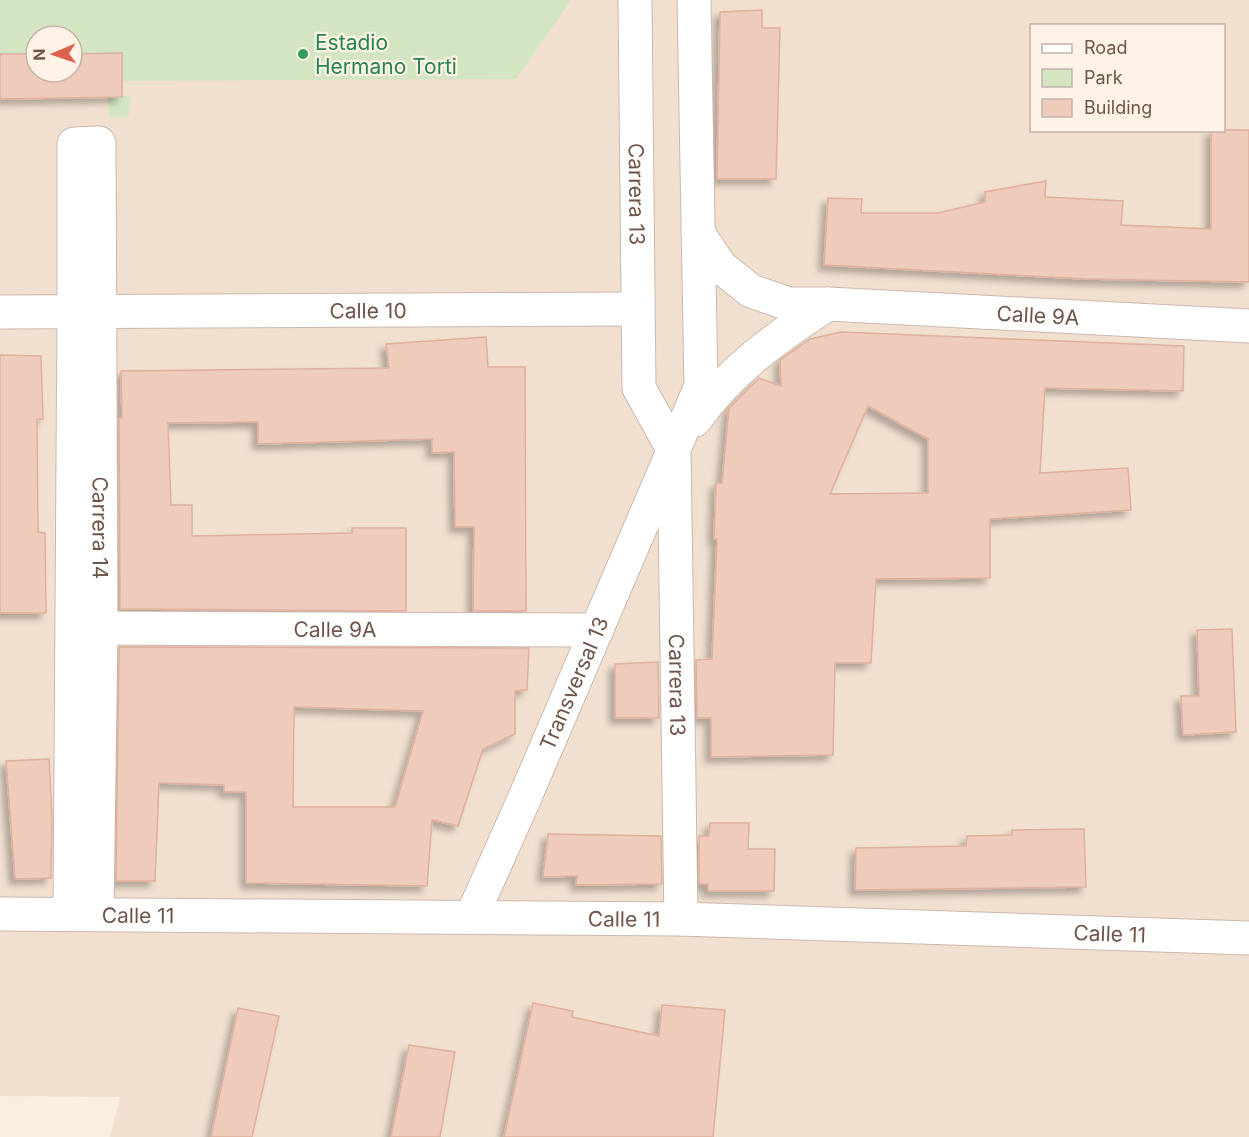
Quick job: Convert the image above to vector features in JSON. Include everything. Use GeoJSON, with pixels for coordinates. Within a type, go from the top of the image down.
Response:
{"type":"FeatureCollection","features":[{"type":"Feature","properties":{"kind":"street","name":"Carrera 13"},"geometry":{"type":"LineString","coordinates":[[634,0],[639,388],[674,451]]}},
{"type":"Feature","properties":{"kind":"street","name":"Carrera 13"},"geometry":{"type":"LineString","coordinates":[[681,919],[674,451],[701,386],[694,0]]}},
{"type":"Feature","properties":{"kind":"street","name":"Carrera 14"},"geometry":{"type":"LineString","coordinates":[[83,914],[87,628],[86,312],[99,143]]}},
{"type":"Feature","properties":{"kind":"street","name":"Calle 9A"},"geometry":{"type":"LineString","coordinates":[[698,233],[721,267],[751,291],[789,304],[828,304],[1249,326]]}},
{"type":"Feature","properties":{"kind":"street"},"geometry":{"type":"LineString","coordinates":[[674,451],[705,407],[741,367],[782,333],[828,304]]}},
{"type":"Feature","properties":{"kind":"street","name":"Calle 10"},"geometry":{"type":"LineString","coordinates":[[86,312],[638,309]]}},
{"type":"Feature","properties":{"kind":"street"},"geometry":{"type":"LineString","coordinates":[[0,312],[86,312]]}},
{"type":"Feature","properties":{"kind":"street","name":"Transversal 13"},"geometry":{"type":"LineString","coordinates":[[472,916],[674,451]]}},
{"type":"Feature","properties":{"kind":"street","name":"Calle 9A"},"geometry":{"type":"LineString","coordinates":[[87,628],[597,630]]}},
{"type":"Feature","properties":{"kind":"street","name":"Calle 11"},"geometry":{"type":"LineString","coordinates":[[0,914],[681,919],[1249,938]]}},
{"type":"Feature","properties":{"kind":"shaded area"},"geometry":{"type":"Polygon","coordinates":[[[0,0],[1249,0],[1249,1137],[110,1137],[120,1097],[0,1096],[0,0]]]}},
{"type":"Feature","properties":{"kind":"green space","name":"Estadio Hermano Torti"},"geometry":{"type":"Polygon","coordinates":[[[0,0],[571,0],[516,79],[122,81],[122,96],[130,96],[129,117],[109,117],[108,97],[0,98],[0,0]]]}},
{"type":"Feature","properties":{"kind":"building"},"geometry":{"type":"Polygon","coordinates":[[[762,10],[762,28],[780,28],[776,179],[717,179],[720,12],[762,10]]]}},
{"type":"Feature","properties":{"kind":"building"},"geometry":{"type":"Polygon","coordinates":[[[122,53],[122,97],[0,99],[0,54],[24,54],[24,84],[84,84],[84,54],[122,53]]]}},
{"type":"Feature","properties":{"kind":"building"},"geometry":{"type":"Polygon","coordinates":[[[1249,130],[1249,282],[1085,279],[824,265],[828,198],[862,199],[861,213],[938,213],[985,202],[985,192],[1046,181],[1045,197],[1123,201],[1121,225],[1211,229],[1211,132],[1249,130]]]}},
{"type":"Feature","properties":{"kind":"building"},"geometry":{"type":"Polygon","coordinates":[[[841,332],[1184,346],[1183,391],[1045,388],[1040,473],[1128,468],[1131,510],[990,519],[990,578],[876,579],[871,663],[835,663],[833,755],[711,757],[711,718],[697,718],[696,660],[712,659],[717,539],[714,539],[716,483],[722,483],[729,408],[759,378],[781,386],[780,360],[810,339],[841,332]],[[868,406],[830,494],[928,493],[928,439],[868,406]]]}},
{"type":"Feature","properties":{"kind":"building"},"geometry":{"type":"Polygon","coordinates":[[[486,337],[488,367],[525,367],[526,611],[473,611],[474,527],[455,527],[454,452],[432,453],[432,439],[258,444],[258,422],[168,423],[171,505],[192,505],[192,536],[352,533],[352,528],[406,528],[406,611],[120,609],[119,418],[122,418],[121,371],[389,368],[386,344],[486,337]]]}},
{"type":"Feature","properties":{"kind":"building"},"geometry":{"type":"Polygon","coordinates":[[[0,355],[41,356],[43,419],[37,419],[38,532],[45,533],[46,613],[0,613],[0,355]]]}},
{"type":"Feature","properties":{"kind":"building"},"geometry":{"type":"Polygon","coordinates":[[[1232,629],[1236,732],[1183,735],[1181,696],[1199,696],[1197,630],[1232,629]]]}},
{"type":"Feature","properties":{"kind":"building"},"geometry":{"type":"Polygon","coordinates":[[[119,647],[529,648],[527,690],[515,691],[515,734],[483,749],[458,826],[432,820],[427,886],[246,883],[246,792],[224,792],[224,785],[159,783],[155,881],[116,881],[119,647]],[[294,707],[293,807],[395,807],[423,711],[294,707]]]}},
{"type":"Feature","properties":{"kind":"building"},"geometry":{"type":"Polygon","coordinates":[[[658,662],[659,718],[615,718],[615,664],[658,662]]]}},
{"type":"Feature","properties":{"kind":"building"},"geometry":{"type":"Polygon","coordinates":[[[49,759],[52,818],[51,878],[15,879],[6,761],[49,759]]]}},
{"type":"Feature","properties":{"kind":"building"},"geometry":{"type":"Polygon","coordinates":[[[710,823],[749,823],[748,849],[775,849],[774,891],[708,891],[708,884],[699,884],[699,836],[709,836],[710,823]]]}},
{"type":"Feature","properties":{"kind":"building"},"geometry":{"type":"Polygon","coordinates":[[[1084,829],[1086,887],[855,890],[856,848],[966,846],[967,836],[1012,835],[1012,830],[1084,829]]]}},
{"type":"Feature","properties":{"kind":"building"},"geometry":{"type":"Polygon","coordinates":[[[548,834],[661,836],[662,884],[576,885],[577,876],[543,877],[548,834]]]}},
{"type":"Feature","properties":{"kind":"building"},"geometry":{"type":"Polygon","coordinates":[[[533,1003],[573,1011],[572,1017],[659,1036],[662,1005],[725,1010],[713,1137],[504,1137],[533,1003]]]}},
{"type":"Feature","properties":{"kind":"building"},"geometry":{"type":"Polygon","coordinates":[[[238,1008],[279,1016],[252,1137],[211,1137],[238,1008]]]}},
{"type":"Feature","properties":{"kind":"building"},"geometry":{"type":"Polygon","coordinates":[[[409,1045],[455,1052],[440,1137],[391,1137],[409,1045]]]}},
{"type":"Feature","properties":{"kind":"place","name":"Estadio Hermano Torti"},"geometry":{"type":"Point","coordinates":[303,54]}}]}
